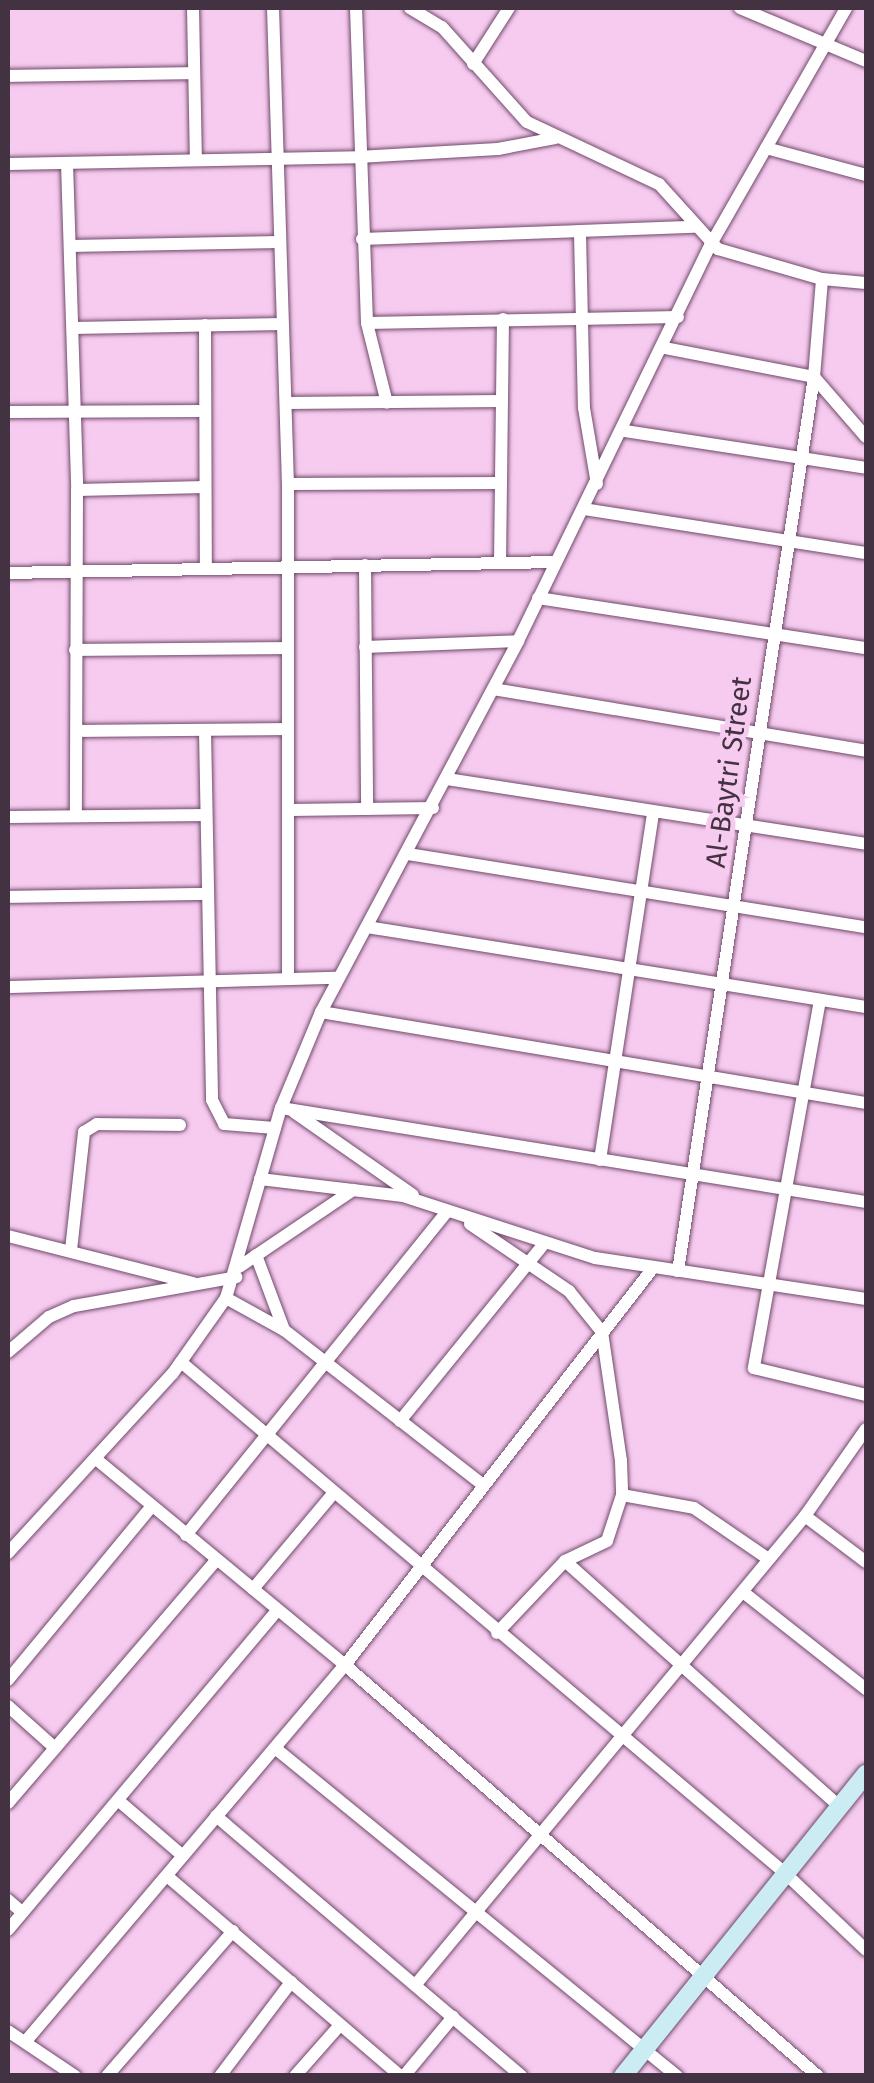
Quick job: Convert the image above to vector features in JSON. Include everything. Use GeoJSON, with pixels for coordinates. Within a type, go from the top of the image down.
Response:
{"type":"FeatureCollection","features":[{"type":"Feature","properties":{"kind":"main road"},"geometry":{"type":"LineString","coordinates":[[623,2076],[866,1774]]}},
{"type":"Feature","properties":{"kind":"street"},"geometry":{"type":"LineString","coordinates":[[193,8],[196,160]]}},
{"type":"Feature","properties":{"kind":"street"},"geometry":{"type":"LineString","coordinates":[[273,8],[274,158],[288,484],[288,980]]}},
{"type":"Feature","properties":{"kind":"street"},"geometry":{"type":"LineString","coordinates":[[356,8],[366,324],[387,402]]}},
{"type":"Feature","properties":{"kind":"street"},"geometry":{"type":"LineString","coordinates":[[410,8],[442,27],[527,122],[653,180],[712,244],[822,280],[866,283]]}},
{"type":"Feature","properties":{"kind":"street"},"geometry":{"type":"LineString","coordinates":[[473,64],[509,8]]}},
{"type":"Feature","properties":{"kind":"street"},"geometry":{"type":"LineString","coordinates":[[740,8],[866,61]]}},
{"type":"Feature","properties":{"kind":"street"},"geometry":{"type":"LineString","coordinates":[[8,1553],[181,1362],[226,1298],[237,1272],[275,1128],[286,1109],[321,1012],[433,808],[625,431],[712,244],[846,8]]}},
{"type":"Feature","properties":{"kind":"street"},"geometry":{"type":"LineString","coordinates":[[8,76],[194,73]]}},
{"type":"Feature","properties":{"kind":"street"},"geometry":{"type":"LineString","coordinates":[[8,164],[358,157],[498,149],[555,138]]}},
{"type":"Feature","properties":{"kind":"street"},"geometry":{"type":"LineString","coordinates":[[766,148],[866,175]]}},
{"type":"Feature","properties":{"kind":"street"},"geometry":{"type":"LineString","coordinates":[[66,163],[76,411],[76,816]]}},
{"type":"Feature","properties":{"kind":"street"},"geometry":{"type":"LineString","coordinates":[[362,239],[694,228]]}},
{"type":"Feature","properties":{"kind":"street"},"geometry":{"type":"LineString","coordinates":[[580,234],[579,318],[597,484]]}},
{"type":"Feature","properties":{"kind":"street"},"geometry":{"type":"LineString","coordinates":[[70,246],[279,242]]}},
{"type":"Feature","properties":{"kind":"street","name":"Al-Baytri Street"},"geometry":{"type":"LineString","coordinates":[[678,1271],[814,377],[822,280]]}},
{"type":"Feature","properties":{"kind":"street"},"geometry":{"type":"LineString","coordinates":[[366,324],[678,317]]}},
{"type":"Feature","properties":{"kind":"street"},"geometry":{"type":"LineString","coordinates":[[500,563],[503,320]]}},
{"type":"Feature","properties":{"kind":"street"},"geometry":{"type":"LineString","coordinates":[[73,328],[282,324]]}},
{"type":"Feature","properties":{"kind":"street"},"geometry":{"type":"LineString","coordinates":[[206,325],[206,569]]}},
{"type":"Feature","properties":{"kind":"street"},"geometry":{"type":"LineString","coordinates":[[665,348],[814,377],[866,438]]}},
{"type":"Feature","properties":{"kind":"street"},"geometry":{"type":"LineString","coordinates":[[286,404],[502,400]]}},
{"type":"Feature","properties":{"kind":"street"},"geometry":{"type":"LineString","coordinates":[[8,412],[205,411]]}},
{"type":"Feature","properties":{"kind":"street"},"geometry":{"type":"LineString","coordinates":[[625,431],[866,468]]}},
{"type":"Feature","properties":{"kind":"street"},"geometry":{"type":"LineString","coordinates":[[288,484],[500,483]]}},
{"type":"Feature","properties":{"kind":"street"},"geometry":{"type":"LineString","coordinates":[[77,490],[206,487]]}},
{"type":"Feature","properties":{"kind":"street"},"geometry":{"type":"LineString","coordinates":[[584,510],[866,553]]}},
{"type":"Feature","properties":{"kind":"street"},"geometry":{"type":"LineString","coordinates":[[8,573],[556,562]]}},
{"type":"Feature","properties":{"kind":"street"},"geometry":{"type":"LineString","coordinates":[[364,566],[368,808]]}},
{"type":"Feature","properties":{"kind":"street"},"geometry":{"type":"LineString","coordinates":[[538,598],[866,648]]}},
{"type":"Feature","properties":{"kind":"street"},"geometry":{"type":"LineString","coordinates":[[365,647],[518,641]]}},
{"type":"Feature","properties":{"kind":"street"},"geometry":{"type":"LineString","coordinates":[[75,650],[286,648]]}},
{"type":"Feature","properties":{"kind":"street"},"geometry":{"type":"LineString","coordinates":[[493,689],[866,751]]}},
{"type":"Feature","properties":{"kind":"street"},"geometry":{"type":"LineString","coordinates":[[77,731],[287,729]]}},
{"type":"Feature","properties":{"kind":"street"},"geometry":{"type":"LineString","coordinates":[[205,731],[208,982],[216,1112],[228,1125],[275,1128]]}},
{"type":"Feature","properties":{"kind":"street"},"geometry":{"type":"LineString","coordinates":[[447,779],[866,844]]}},
{"type":"Feature","properties":{"kind":"street"},"geometry":{"type":"LineString","coordinates":[[290,810],[433,808]]}},
{"type":"Feature","properties":{"kind":"street"},"geometry":{"type":"LineString","coordinates":[[600,1160],[653,812]]}},
{"type":"Feature","properties":{"kind":"street"},"geometry":{"type":"LineString","coordinates":[[8,817],[206,814]]}},
{"type":"Feature","properties":{"kind":"street"},"geometry":{"type":"LineString","coordinates":[[408,854],[866,926]]}},
{"type":"Feature","properties":{"kind":"street"},"geometry":{"type":"LineString","coordinates":[[8,897],[207,894]]}},
{"type":"Feature","properties":{"kind":"street"},"geometry":{"type":"LineString","coordinates":[[368,928],[866,1008]]}},
{"type":"Feature","properties":{"kind":"street"},"geometry":{"type":"LineString","coordinates":[[8,988],[338,978]]}},
{"type":"Feature","properties":{"kind":"street"},"geometry":{"type":"LineString","coordinates":[[820,1000],[773,1284],[754,1371],[866,1395]]}},
{"type":"Feature","properties":{"kind":"street"},"geometry":{"type":"LineString","coordinates":[[321,1012],[866,1104]]}},
{"type":"Feature","properties":{"kind":"street"},"geometry":{"type":"LineString","coordinates":[[286,1109],[866,1202]]}},
{"type":"Feature","properties":{"kind":"street"},"geometry":{"type":"LineString","coordinates":[[286,1109],[422,1202]]}},
{"type":"Feature","properties":{"kind":"street"},"geometry":{"type":"LineString","coordinates":[[70,1250],[84,1132],[98,1124],[180,1125]]}},
{"type":"Feature","properties":{"kind":"street"},"geometry":{"type":"LineString","coordinates":[[260,1179],[422,1202],[543,1245],[653,1268],[866,1299]]}},
{"type":"Feature","properties":{"kind":"street"},"geometry":{"type":"LineString","coordinates":[[8,1352],[49,1317],[74,1306],[195,1284],[237,1272],[256,1255],[356,1190]]}},
{"type":"Feature","properties":{"kind":"street"},"geometry":{"type":"LineString","coordinates":[[453,1214],[569,1291],[602,1332],[622,1496],[607,1540],[566,1561],[497,1632]]}},
{"type":"Feature","properties":{"kind":"street"},"geometry":{"type":"LineString","coordinates":[[186,1535],[453,1214]]}},
{"type":"Feature","properties":{"kind":"street"},"geometry":{"type":"LineString","coordinates":[[8,1236],[195,1284]]}},
{"type":"Feature","properties":{"kind":"street"},"geometry":{"type":"LineString","coordinates":[[400,1421],[530,1267],[543,1245]]}},
{"type":"Feature","properties":{"kind":"street"},"geometry":{"type":"LineString","coordinates":[[256,1255],[284,1330]]}},
{"type":"Feature","properties":{"kind":"street"},"geometry":{"type":"LineString","coordinates":[[26,2041],[345,1664],[653,1268]]}},
{"type":"Feature","properties":{"kind":"street"},"geometry":{"type":"LineString","coordinates":[[226,1298],[284,1330],[483,1485]]}},
{"type":"Feature","properties":{"kind":"street"},"geometry":{"type":"LineString","coordinates":[[181,1362],[332,1495],[786,1874],[866,1948]]}},
{"type":"Feature","properties":{"kind":"street"},"geometry":{"type":"LineString","coordinates":[[416,1983],[619,1734],[806,1516],[866,1429]]}},
{"type":"Feature","properties":{"kind":"street"},"geometry":{"type":"LineString","coordinates":[[96,1459],[345,1664],[538,1837],[818,2076]]}},
{"type":"Feature","properties":{"kind":"street"},"geometry":{"type":"LineString","coordinates":[[253,1589],[332,1495]]}},
{"type":"Feature","properties":{"kind":"street"},"geometry":{"type":"LineString","coordinates":[[622,1496],[699,1510],[767,1558]]}},
{"type":"Feature","properties":{"kind":"street"},"geometry":{"type":"LineString","coordinates":[[8,1680],[152,1506]]}},
{"type":"Feature","properties":{"kind":"street"},"geometry":{"type":"LineString","coordinates":[[806,1516],[866,1562]]}},
{"type":"Feature","properties":{"kind":"street"},"geometry":{"type":"LineString","coordinates":[[8,1803],[216,1560]]}},
{"type":"Feature","properties":{"kind":"street"},"geometry":{"type":"LineString","coordinates":[[566,1561],[840,1807]]}},
{"type":"Feature","properties":{"kind":"street"},"geometry":{"type":"LineString","coordinates":[[744,1592],[866,1689]]}},
{"type":"Feature","properties":{"kind":"street"},"geometry":{"type":"LineString","coordinates":[[8,1930],[277,1610]]}},
{"type":"Feature","properties":{"kind":"street"},"geometry":{"type":"LineString","coordinates":[[8,1706],[54,1748]]}},
{"type":"Feature","properties":{"kind":"street"},"geometry":{"type":"LineString","coordinates":[[275,1748],[677,2076]]}},
{"type":"Feature","properties":{"kind":"street"},"geometry":{"type":"LineString","coordinates":[[119,1801],[183,1856]]}},
{"type":"Feature","properties":{"kind":"street"},"geometry":{"type":"LineString","coordinates":[[216,1816],[416,1983],[515,2074]]}},
{"type":"Feature","properties":{"kind":"street"},"geometry":{"type":"LineString","coordinates":[[167,1876],[402,2076],[454,2017]]}},
{"type":"Feature","properties":{"kind":"street"},"geometry":{"type":"LineString","coordinates":[[8,1900],[22,1912]]}},
{"type":"Feature","properties":{"kind":"street"},"geometry":{"type":"LineString","coordinates":[[107,2076],[233,1932]]}},
{"type":"Feature","properties":{"kind":"street"},"geometry":{"type":"LineString","coordinates":[[220,2076],[291,1982]]}},
{"type":"Feature","properties":{"kind":"street"},"geometry":{"type":"LineString","coordinates":[[295,2076],[340,2025]]}},
{"type":"Feature","properties":{"kind":"street"},"geometry":{"type":"LineString","coordinates":[[8,2031],[75,2076]]}}]}
